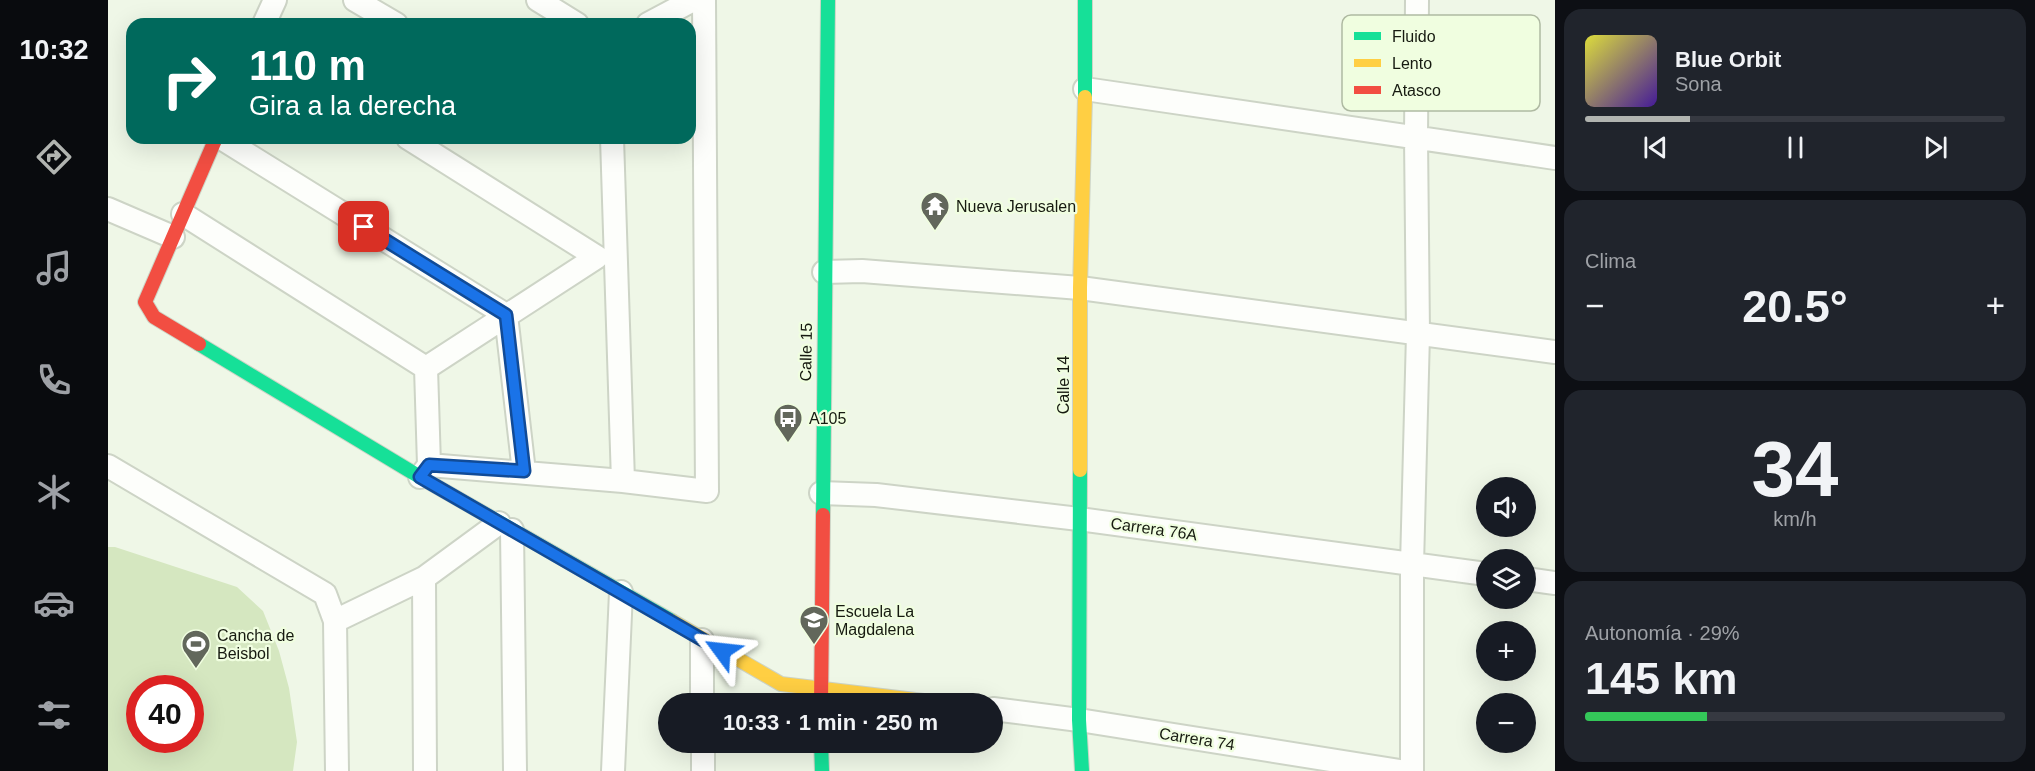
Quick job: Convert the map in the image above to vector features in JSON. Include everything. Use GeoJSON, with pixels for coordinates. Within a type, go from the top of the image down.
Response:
{"type":"FeatureCollection","features":[{"type":"Feature","properties":{"kind":"street"},"geometry":{"type":"LineString","coordinates":[[267,18],[275,0]]}},
{"type":"Feature","properties":{"kind":"street"},"geometry":{"type":"LineString","coordinates":[[355,0],[386,18]]}},
{"type":"Feature","properties":{"kind":"street"},"geometry":{"type":"LineString","coordinates":[[538,0],[567,18]]}},
{"type":"Feature","properties":{"kind":"street"},"geometry":{"type":"LineString","coordinates":[[659,18],[693,0]]}},
{"type":"Feature","properties":{"kind":"street"},"geometry":{"type":"LineString","coordinates":[[424,471],[524,471],[707,491],[704,0]]}},
{"type":"Feature","properties":{"kind":"street","name":"Calle 15"},"geometry":{"type":"LineString","coordinates":[[820,693],[828,0]]}},
{"type":"Feature","properties":{"kind":"street","name":"Calle 14"},"geometry":{"type":"LineString","coordinates":[[1082,771],[1079,720],[1079,519],[1085,0]]}},
{"type":"Feature","properties":{"kind":"street"},"geometry":{"type":"LineString","coordinates":[[1417,0],[1417,15]]}},
{"type":"Feature","properties":{"kind":"street"},"geometry":{"type":"LineString","coordinates":[[1085,89],[1555,158]]}},
{"type":"Feature","properties":{"kind":"street"},"geometry":{"type":"LineString","coordinates":[[1412,771],[1412,565],[1418,334],[1416,111]]}},
{"type":"Feature","properties":{"kind":"street"},"geometry":{"type":"LineString","coordinates":[[213,144],[146,302],[154,317],[424,471],[506,527],[781,684],[860,693]]}},
{"type":"Feature","properties":{"kind":"street"},"geometry":{"type":"LineString","coordinates":[[231,144],[506,315]]}},
{"type":"Feature","properties":{"kind":"street"},"geometry":{"type":"LineString","coordinates":[[418,144],[597,257],[426,368]]}},
{"type":"Feature","properties":{"kind":"street"},"geometry":{"type":"LineString","coordinates":[[612,144],[623,481]]}},
{"type":"Feature","properties":{"kind":"street"},"geometry":{"type":"LineString","coordinates":[[108,209],[174,237]]}},
{"type":"Feature","properties":{"kind":"street"},"geometry":{"type":"LineString","coordinates":[[183,214],[426,368]]}},
{"type":"Feature","properties":{"kind":"street"},"geometry":{"type":"LineString","coordinates":[[824,272],[862,271],[1080,288],[1555,352]]}},
{"type":"Feature","properties":{"kind":"street"},"geometry":{"type":"LineString","coordinates":[[506,315],[524,471]]}},
{"type":"Feature","properties":{"kind":"street"},"geometry":{"type":"LineString","coordinates":[[424,471],[426,368]]}},
{"type":"Feature","properties":{"kind":"street"},"geometry":{"type":"LineString","coordinates":[[108,466],[325,594],[335,621],[337,771]]}},
{"type":"Feature","properties":{"kind":"street","name":"Carrera 76A"},"geometry":{"type":"LineString","coordinates":[[821,493],[876,495],[1079,519],[1476,573]]}},
{"type":"Feature","properties":{"kind":"street"},"geometry":{"type":"LineString","coordinates":[[335,621],[424,578],[506,527]]}},
{"type":"Feature","properties":{"kind":"street"},"geometry":{"type":"LineString","coordinates":[[506,527],[515,771]]}},
{"type":"Feature","properties":{"kind":"street"},"geometry":{"type":"LineString","coordinates":[[424,578],[425,771]]}},
{"type":"Feature","properties":{"kind":"street"},"geometry":{"type":"LineString","coordinates":[[1536,580],[1555,583]]}},
{"type":"Feature","properties":{"kind":"street"},"geometry":{"type":"LineString","coordinates":[[613,771],[621,592]]}},
{"type":"Feature","properties":{"kind":"street"},"geometry":{"type":"LineString","coordinates":[[702,640],[702,693]]}},
{"type":"Feature","properties":{"kind":"street","name":"Carrera 74"},"geometry":{"type":"LineString","coordinates":[[1003,710],[1079,720],[1400,771]]}},
{"type":"Feature","properties":{"kind":"street"},"geometry":{"type":"LineString","coordinates":[[703,753],[703,771]]}},
{"type":"Feature","properties":{"kind":"street"},"geometry":{"type":"LineString","coordinates":[[821,753],[822,771]]}},
{"type":"Feature","properties":{"kind":"green space","name":"Cancha de Beisbol"},"geometry":{"type":"Polygon","coordinates":[[[108,547],[115,547],[237,587],[263,611],[279,651],[289,688],[297,742],[293,771],[108,771],[108,547]]]}},
{"type":"Feature","properties":{"kind":"traffic: fast"},"geometry":{"type":"LineString","coordinates":[[823,515],[828,0]]}},
{"type":"Feature","properties":{"kind":"traffic: fast"},"geometry":{"type":"LineString","coordinates":[[1085,0],[1085,97]]}},
{"type":"Feature","properties":{"kind":"traffic: fast"},"geometry":{"type":"LineString","coordinates":[[199,344],[420,477],[672,621]]}},
{"type":"Feature","properties":{"kind":"traffic: fast"},"geometry":{"type":"LineString","coordinates":[[1080,470],[1079,720],[1082,771]]}},
{"type":"Feature","properties":{"kind":"traffic: fast"},"geometry":{"type":"LineString","coordinates":[[821,753],[822,771]]}},
{"type":"Feature","properties":{"kind":"traffic: slow"},"geometry":{"type":"LineString","coordinates":[[1080,470],[1080,288],[1085,97]]}},
{"type":"Feature","properties":{"kind":"traffic: slow"},"geometry":{"type":"LineString","coordinates":[[672,621],[781,684],[857,693]]}},
{"type":"Feature","properties":{"kind":"traffic: jam"},"geometry":{"type":"LineString","coordinates":[[199,344],[154,317],[145,302],[213,144]]}},
{"type":"Feature","properties":{"kind":"traffic: jam"},"geometry":{"type":"LineString","coordinates":[[821,693],[823,515]]}},
{"type":"Feature","properties":{"kind":"place","name":"Nueva Jerusalen"},"geometry":{"type":"Point","coordinates":[935,232]}},
{"type":"Feature","properties":{"kind":"place","name":"A105"},"geometry":{"type":"Point","coordinates":[788,444]}},
{"type":"Feature","properties":{"kind":"place","name":"Escuela La Magdalena"},"geometry":{"type":"Point","coordinates":[814,646]}},
{"type":"Feature","properties":{"kind":"place","name":"Cancha de Beisbol"},"geometry":{"type":"Point","coordinates":[196,670]}},
{"type":"Feature","properties":{"kind":"route"},"geometry":{"type":"LineString","coordinates":[[364,227],[506,315],[524,471],[429,465],[420,477],[722,651]]}}]}
